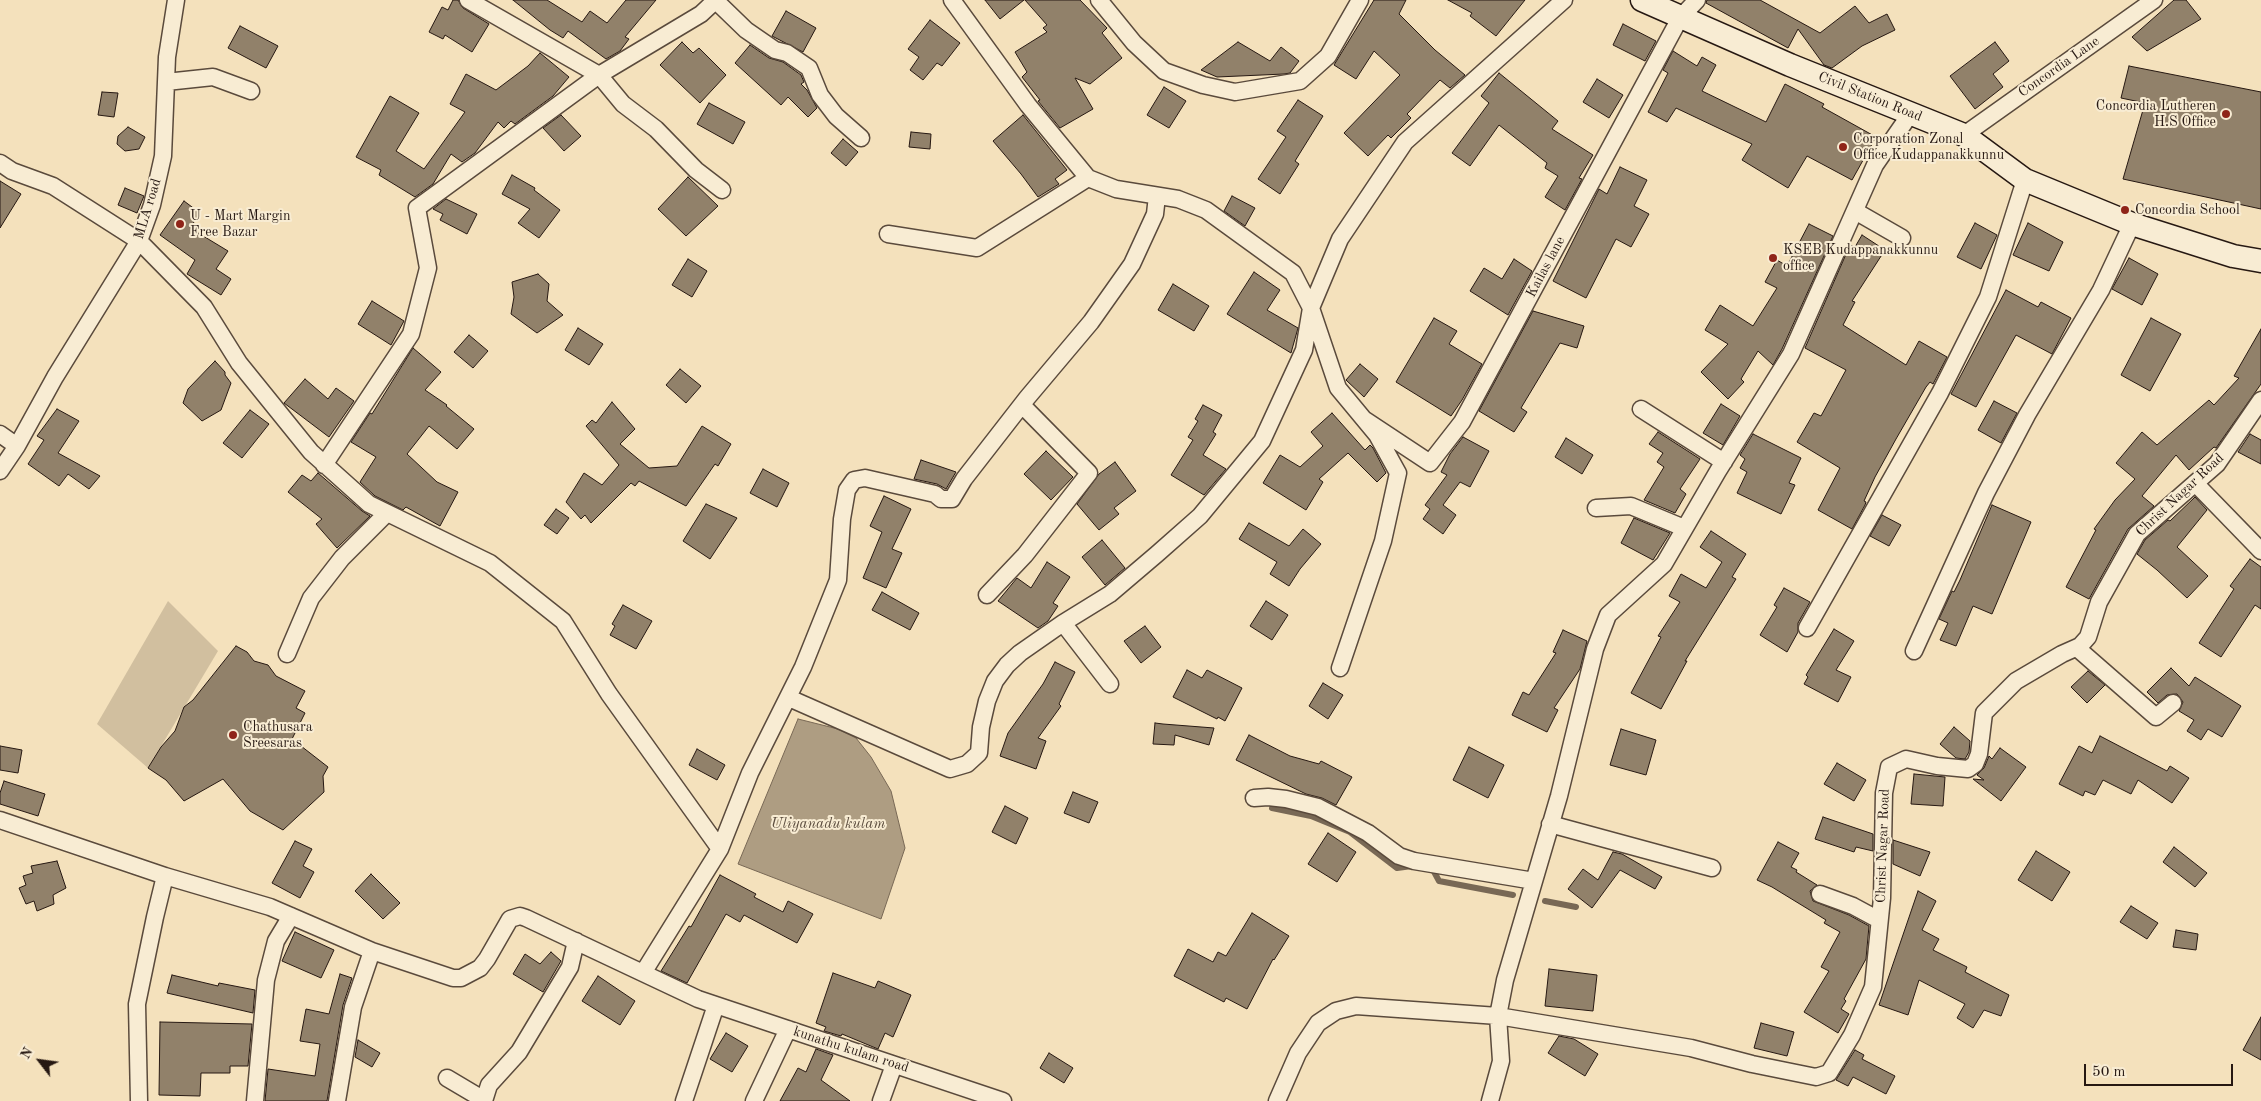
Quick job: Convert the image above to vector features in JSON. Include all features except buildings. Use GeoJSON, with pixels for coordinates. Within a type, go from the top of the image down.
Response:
{"type":"FeatureCollection","features":[{"type":"Feature","properties":{"kind":"main road","name":"Civil Station Road"},"geometry":{"type":"LineString","coordinates":[[1642,0],[1790,65],[1964,135],[2026,180],[2132,224],[2233,256],[2261,261]]}},
{"type":"Feature","properties":{"kind":"street","name":"MLA road"},"geometry":{"type":"LineString","coordinates":[[0,471],[17,446],[55,377],[139,241],[152,205],[163,156],[166,57],[176,0]]}},
{"type":"Feature","properties":{"kind":"street"},"geometry":{"type":"LineString","coordinates":[[468,0],[599,75],[623,104],[656,129],[696,170],[722,190]]}},
{"type":"Feature","properties":{"kind":"street"},"geometry":{"type":"LineString","coordinates":[[324,464],[412,334],[428,268],[417,208],[599,75],[702,14],[716,0],[746,30],[775,50],[787,53],[809,68],[820,95],[836,116],[861,138]]}},
{"type":"Feature","properties":{"kind":"street"},"geometry":{"type":"LineString","coordinates":[[952,0],[1028,105],[1088,178],[1116,189],[1178,199],[1206,210],[1293,273],[1311,308],[1338,388],[1377,435],[1398,474],[1384,541],[1340,668]]}},
{"type":"Feature","properties":{"kind":"street"},"geometry":{"type":"LineString","coordinates":[[1099,0],[1134,43],[1164,71],[1203,85],[1235,92],[1300,81],[1328,56],[1360,0]]}},
{"type":"Feature","properties":{"kind":"street"},"geometry":{"type":"LineString","coordinates":[[789,698],[950,769],[967,764],[979,753],[981,728],[987,701],[996,681],[1008,665],[1020,653],[1063,623],[1110,594],[1200,516],[1262,440],[1304,350],[1311,308],[1340,239],[1405,142],[1564,0]]}},
{"type":"Feature","properties":{"kind":"street","name":"Kailas lane"},"geometry":{"type":"LineString","coordinates":[[1364,420],[1430,463],[1457,429],[1680,18],[1697,0]]}},
{"type":"Feature","properties":{"kind":"street","name":"Concordia Lane"},"geometry":{"type":"LineString","coordinates":[[1964,135],[2154,0]]}},
{"type":"Feature","properties":{"kind":"street"},"geometry":{"type":"LineString","coordinates":[[166,82],[213,77],[252,91]]}},
{"type":"Feature","properties":{"kind":"street"},"geometry":{"type":"LineString","coordinates":[[1490,1101],[1501,1061],[1498,1016],[1505,980],[1550,824],[1595,649],[1608,615],[1664,564],[1684,528],[1791,354],[1875,165],[1911,113]]}},
{"type":"Feature","properties":{"kind":"street"},"geometry":{"type":"LineString","coordinates":[[0,162],[12,171],[53,186],[139,241],[204,307],[239,362],[311,452],[369,504],[490,563],[563,621],[609,694],[720,849]]}},
{"type":"Feature","properties":{"kind":"street"},"geometry":{"type":"LineString","coordinates":[[888,234],[977,248],[1088,178]]}},
{"type":"Feature","properties":{"kind":"street"},"geometry":{"type":"LineString","coordinates":[[1807,628],[1940,393],[1988,297],[2026,180]]}},
{"type":"Feature","properties":{"kind":"street"},"geometry":{"type":"LineString","coordinates":[[643,973],[720,849],[750,773],[789,698],[838,580],[847,490],[854,480],[865,478],[935,494],[941,498],[952,499],[964,479],[1057,360],[1091,322],[1132,264],[1155,214],[1157,196]]}},
{"type":"Feature","properties":{"kind":"street"},"geometry":{"type":"LineString","coordinates":[[1855,211],[1902,238]]}},
{"type":"Feature","properties":{"kind":"street"},"geometry":{"type":"LineString","coordinates":[[1914,652],[1986,493],[2027,415],[2101,290],[2132,224]]}},
{"type":"Feature","properties":{"kind":"street","name":"Christ Nagar Road"},"geometry":{"type":"LineString","coordinates":[[1277,1101],[1298,1053],[1318,1023],[1336,1011],[1356,1006],[1498,1016],[1691,1048],[1752,1064],[1816,1076],[1829,1073],[1852,1035],[1873,987],[1882,898],[1884,793],[1889,767],[1906,759],[1938,766],[1968,769],[1975,764],[1979,754],[1984,713],[2016,681],[2062,654],[2077,648],[2088,637],[2099,602],[2118,570],[2129,545],[2137,534],[2217,464],[2261,400]]}},
{"type":"Feature","properties":{"kind":"street"},"geometry":{"type":"LineString","coordinates":[[987,595],[1025,555],[1089,473],[1022,405]]}},
{"type":"Feature","properties":{"kind":"street"},"geometry":{"type":"LineString","coordinates":[[1641,410],[1724,462]]}},
{"type":"Feature","properties":{"kind":"street"},"geometry":{"type":"LineString","coordinates":[[0,434],[17,446]]}},
{"type":"Feature","properties":{"kind":"street"},"geometry":{"type":"LineString","coordinates":[[2195,483],[2261,551]]}},
{"type":"Feature","properties":{"kind":"street"},"geometry":{"type":"LineString","coordinates":[[1596,508],[1631,506],[1684,528]]}},
{"type":"Feature","properties":{"kind":"street"},"geometry":{"type":"LineString","coordinates":[[287,654],[311,598],[342,558],[387,513]]}},
{"type":"Feature","properties":{"kind":"street"},"geometry":{"type":"LineString","coordinates":[[1063,623],[1110,684]]}},
{"type":"Feature","properties":{"kind":"street"},"geometry":{"type":"LineString","coordinates":[[2077,648],[2156,717],[2173,704]]}},
{"type":"Feature","properties":{"kind":"street"},"geometry":{"type":"LineString","coordinates":[[1254,798],[1286,799],[1318,807],[1368,833],[1399,856],[1414,861],[1534,881]]}},
{"type":"Feature","properties":{"kind":"street"},"geometry":{"type":"LineString","coordinates":[[0,820],[166,876],[270,907],[372,951],[353,1007],[337,1101]]}},
{"type":"Feature","properties":{"kind":"street"},"geometry":{"type":"LineString","coordinates":[[1550,824],[1712,868]]}},
{"type":"Feature","properties":{"kind":"street"},"geometry":{"type":"LineString","coordinates":[[139,1101],[137,1004],[154,917],[166,876]]}},
{"type":"Feature","properties":{"kind":"street"},"geometry":{"type":"LineString","coordinates":[[1820,894],[1853,906],[1880,920]]}},
{"type":"Feature","properties":{"kind":"street"},"geometry":{"type":"LineString","coordinates":[[255,1101],[266,980],[276,941],[291,916]]}},
{"type":"Feature","properties":{"kind":"street","name":"kunathu kulam road"},"geometry":{"type":"LineString","coordinates":[[372,951],[453,978],[461,978],[480,968],[507,923],[515,917],[526,918],[698,999],[1004,1101]]}},
{"type":"Feature","properties":{"kind":"street"},"geometry":{"type":"LineString","coordinates":[[447,1078],[484,1100],[489,1085],[518,1052],[570,967],[576,941]]}},
{"type":"Feature","properties":{"kind":"street"},"geometry":{"type":"LineString","coordinates":[[684,1101],[716,1004]]}},
{"type":"Feature","properties":{"kind":"street"},"geometry":{"type":"LineString","coordinates":[[754,1101],[788,1029]]}},
{"type":"Feature","properties":{"kind":"street"},"geometry":{"type":"LineString","coordinates":[[880,1101],[894,1064]]}},
{"type":"Feature","properties":{"kind":"shaded area"},"geometry":{"type":"Polygon","coordinates":[[[168,601],[218,651],[148,768],[97,724],[168,601]]]}},
{"type":"Feature","properties":{"kind":"water","name":"Uliyanadu kulam"},"geometry":{"type":"Polygon","coordinates":[[[798,719],[838,729],[856,738],[871,757],[891,791],[905,848],[881,919],[738,864],[798,719]]]}},
{"type":"Feature","properties":{"kind":"waterway"},"geometry":{"type":"LineString","coordinates":[[1272,808],[1311,816],[1350,832],[1397,868],[1412,866]]}},
{"type":"Feature","properties":{"kind":"waterway"},"geometry":{"type":"LineString","coordinates":[[1431,866],[1439,881],[1513,895]]}},
{"type":"Feature","properties":{"kind":"waterway"},"geometry":{"type":"LineString","coordinates":[[1545,901],[1576,907]]}},
{"type":"Feature","properties":{"kind":"place","name":"Concordia Lutheren H.S Office"},"geometry":{"type":"Point","coordinates":[2226,114]}},
{"type":"Feature","properties":{"kind":"place","name":"Corporation Zonal Office Kudappanakkunnu"},"geometry":{"type":"Point","coordinates":[1843,147]}},
{"type":"Feature","properties":{"kind":"place","name":"Concordia School"},"geometry":{"type":"Point","coordinates":[2125,210]}},
{"type":"Feature","properties":{"kind":"place","name":"U - Mart Margin Free Bazar"},"geometry":{"type":"Point","coordinates":[180,224]}},
{"type":"Feature","properties":{"kind":"place","name":"KSEB Kudappanakkunnu office"},"geometry":{"type":"Point","coordinates":[1773,258]}},
{"type":"Feature","properties":{"kind":"place","name":"Chathusara Sreesaras"},"geometry":{"type":"Point","coordinates":[233,735]}}]}
